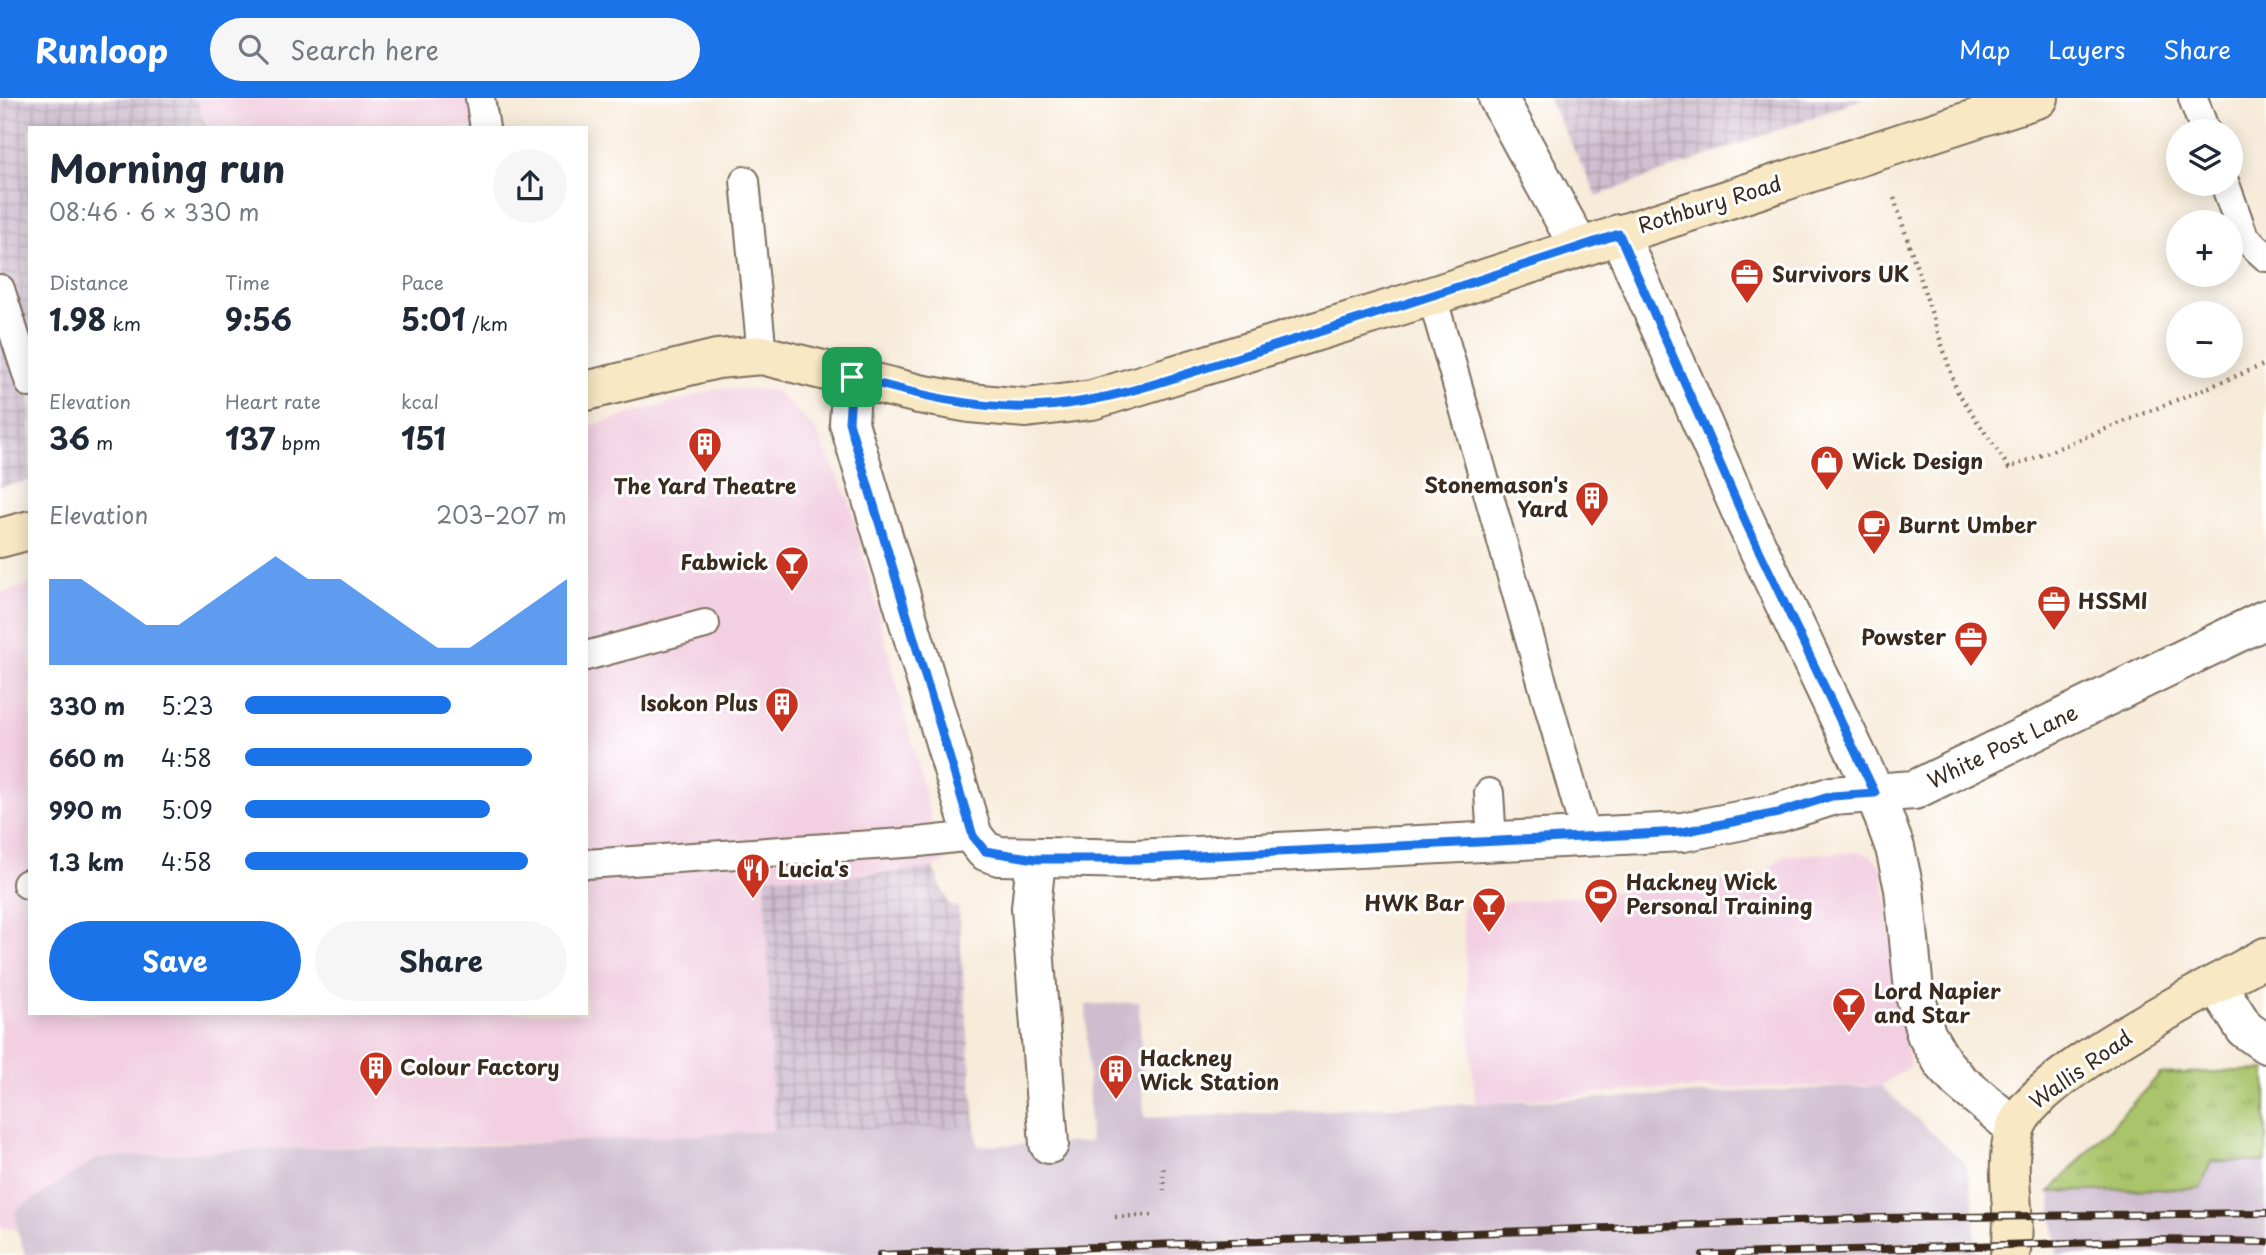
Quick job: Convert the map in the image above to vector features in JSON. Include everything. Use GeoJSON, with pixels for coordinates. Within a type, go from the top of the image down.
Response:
{"type":"FeatureCollection","features":[{"type":"Feature","properties":{"kind":"street"},"geometry":{"type":"LineString","coordinates":[[1498,98],[1579,247]]}},
{"type":"Feature","properties":{"kind":"street","name":"Rothbury Road"},"geometry":{"type":"LineString","coordinates":[[852,377],[919,394],[970,403],[1026,408],[1057,406],[1127,392],[1432,296],[2039,98]]}},
{"type":"Feature","properties":{"kind":"street"},"geometry":{"type":"LineString","coordinates":[[1619,234],[1746,523],[1875,793],[1895,848],[1904,889],[1914,991],[1926,1034],[1943,1063],[1959,1081],[2015,1128]]}},
{"type":"Feature","properties":{"kind":"street"},"geometry":{"type":"LineString","coordinates":[[588,391],[717,359],[762,355],[852,377],[849,422],[973,836]]}},
{"type":"Feature","properties":{"kind":"street"},"geometry":{"type":"LineString","coordinates":[[0,538],[28,531]]}},
{"type":"Feature","properties":{"kind":"street","name":"White Post Lane"},"geometry":{"type":"LineString","coordinates":[[973,836],[985,851],[1036,859],[1136,859],[1682,832],[1778,813],[1832,796],[1914,790],[2266,619]]}},
{"type":"Feature","properties":{"kind":"street"},"geometry":{"type":"LineString","coordinates":[[1036,859],[1031,908],[1049,1144]]}},
{"type":"Feature","properties":{"kind":"street","name":"Wallis Road"},"geometry":{"type":"LineString","coordinates":[[2010,1255],[2013,1208],[2010,1171],[2015,1128],[2024,1110],[2047,1089],[2099,1053],[2266,957]]}},
{"type":"Feature","properties":{"kind":"street"},"geometry":{"type":"LineString","coordinates":[[2216,984],[2245,1029],[2266,1044]]}},
{"type":"Feature","properties":{"kind":"lane"},"geometry":{"type":"LineString","coordinates":[[480,98],[485,126]]}},
{"type":"Feature","properties":{"kind":"lane"},"geometry":{"type":"LineString","coordinates":[[2193,98],[2201,119]]}},
{"type":"Feature","properties":{"kind":"lane"},"geometry":{"type":"LineString","coordinates":[[745,181],[762,355]]}},
{"type":"Feature","properties":{"kind":"lane"},"geometry":{"type":"LineString","coordinates":[[2229,196],[2244,237],[2266,257]]}},
{"type":"Feature","properties":{"kind":"lane"},"geometry":{"type":"LineString","coordinates":[[0,289],[28,377]]}},
{"type":"Feature","properties":{"kind":"lane"},"geometry":{"type":"LineString","coordinates":[[1432,296],[1586,836]]}},
{"type":"Feature","properties":{"kind":"lane"},"geometry":{"type":"LineString","coordinates":[[588,655],[705,624]]}},
{"type":"Feature","properties":{"kind":"lane"},"geometry":{"type":"LineString","coordinates":[[1489,793],[1492,841]]}},
{"type":"Feature","properties":{"kind":"lane"},"geometry":{"type":"LineString","coordinates":[[588,864],[973,836]]}},
{"type":"Feature","properties":{"kind":"path"},"geometry":{"type":"LineString","coordinates":[[1878,151],[1957,391],[2009,468],[2266,364]]}},
{"type":"Feature","properties":{"kind":"path"},"geometry":{"type":"LineString","coordinates":[[1163,1168],[1164,1190]]}},
{"type":"Feature","properties":{"kind":"path"},"geometry":{"type":"LineString","coordinates":[[1115,1217],[1154,1215]]}},
{"type":"Feature","properties":{"kind":"shaded area"},"geometry":{"type":"Polygon","coordinates":[[[0,98],[196,98],[205,126],[28,126],[28,480],[0,487],[0,98]]]}},
{"type":"Feature","properties":{"kind":"shaded area"},"geometry":{"type":"Polygon","coordinates":[[[196,98],[494,98],[499,126],[205,126],[196,98]]]}},
{"type":"Feature","properties":{"kind":"shaded area"},"geometry":{"type":"Polygon","coordinates":[[[1548,98],[1865,98],[1597,196],[1548,98]]]}},
{"type":"Feature","properties":{"kind":"shaded area"},"geometry":{"type":"Polygon","coordinates":[[[722,388],[776,391],[814,428],[849,499],[937,840],[945,862],[933,868],[831,878],[765,876],[773,1131],[594,1141],[267,1149],[99,1158],[17,1210],[17,1229],[0,1227],[0,593],[28,586],[28,1015],[588,1015],[588,426],[722,388]]]}},
{"type":"Feature","properties":{"kind":"shaded area"},"geometry":{"type":"Polygon","coordinates":[[[1856,852],[1870,855],[1882,868],[1910,1066],[1881,1086],[1648,1089],[1475,1104],[1462,907],[1760,877],[1783,855],[1856,852]]]}},
{"type":"Feature","properties":{"kind":"shaded area"},"geometry":{"type":"Polygon","coordinates":[[[933,868],[950,906],[958,907],[975,1127],[773,1131],[765,876],[831,878],[933,868]]]}},
{"type":"Feature","properties":{"kind":"shaded area"},"geometry":{"type":"Polygon","coordinates":[[[1139,1002],[1144,1118],[1881,1086],[1965,1163],[1973,1194],[1976,1255],[25,1255],[17,1229],[16,1210],[99,1158],[267,1149],[502,1145],[773,1131],[975,1127],[978,1146],[1090,1142],[1086,1005],[1139,1002]]]}},
{"type":"Feature","properties":{"kind":"shaded area"},"geometry":{"type":"Polygon","coordinates":[[[2211,1161],[2266,1162],[2266,1255],[2057,1255],[2050,1192],[2200,1188],[2211,1161]]]}},
{"type":"Feature","properties":{"kind":"green space"},"geometry":{"type":"Polygon","coordinates":[[[2266,1070],[2266,1162],[2211,1161],[2201,1188],[2050,1192],[2160,1074],[2266,1070]]]}},
{"type":"Feature","properties":{"kind":"railway"},"geometry":{"type":"LineString","coordinates":[[880,1255],[1877,1218],[2266,1213]]}},
{"type":"Feature","properties":{"kind":"railway"},"geometry":{"type":"LineString","coordinates":[[1703,1255],[2157,1240],[2266,1242]]}},
{"type":"Feature","properties":{"kind":"place","name":"Survivors UK"},"geometry":{"type":"Point","coordinates":[1747,305]}},
{"type":"Feature","properties":{"kind":"place","name":"The Yard Theatre"},"geometry":{"type":"Point","coordinates":[705,474]}},
{"type":"Feature","properties":{"kind":"place","name":"Wick Design"},"geometry":{"type":"Point","coordinates":[1827,492]}},
{"type":"Feature","properties":{"kind":"place","name":"Stonemason's Yard"},"geometry":{"type":"Point","coordinates":[1592,528]}},
{"type":"Feature","properties":{"kind":"place","name":"Burnt Umber"},"geometry":{"type":"Point","coordinates":[1874,556]}},
{"type":"Feature","properties":{"kind":"place","name":"Fabwick"},"geometry":{"type":"Point","coordinates":[792,593]}},
{"type":"Feature","properties":{"kind":"place","name":"HSSMI"},"geometry":{"type":"Point","coordinates":[2054,632]}},
{"type":"Feature","properties":{"kind":"place","name":"Powster"},"geometry":{"type":"Point","coordinates":[1971,668]}},
{"type":"Feature","properties":{"kind":"place","name":"Isokon Plus"},"geometry":{"type":"Point","coordinates":[782,734]}},
{"type":"Feature","properties":{"kind":"place","name":"Lucia's"},"geometry":{"type":"Point","coordinates":[753,900]}},
{"type":"Feature","properties":{"kind":"place","name":"Hackney Wick Personal Training"},"geometry":{"type":"Point","coordinates":[1601,925]}},
{"type":"Feature","properties":{"kind":"place","name":"HWK Bar"},"geometry":{"type":"Point","coordinates":[1489,934]}},
{"type":"Feature","properties":{"kind":"place","name":"Lord Napier and Star"},"geometry":{"type":"Point","coordinates":[1849,1034]}},
{"type":"Feature","properties":{"kind":"place","name":"Colour Factory"},"geometry":{"type":"Point","coordinates":[376,1098]}},
{"type":"Feature","properties":{"kind":"place","name":"Hackney Wick Station"},"geometry":{"type":"Point","coordinates":[1116,1101]}},
{"type":"Feature","properties":{"kind":"route"},"geometry":{"type":"LineString","coordinates":[[1619,234],[1746,523],[1875,793],[1832,796],[1778,813],[1682,832],[1136,859],[1036,859],[999,856],[985,851],[973,836],[849,422],[848,400],[852,377],[919,394],[970,403],[1026,408],[1092,400],[1127,392],[1432,296],[1619,234]]}}]}
